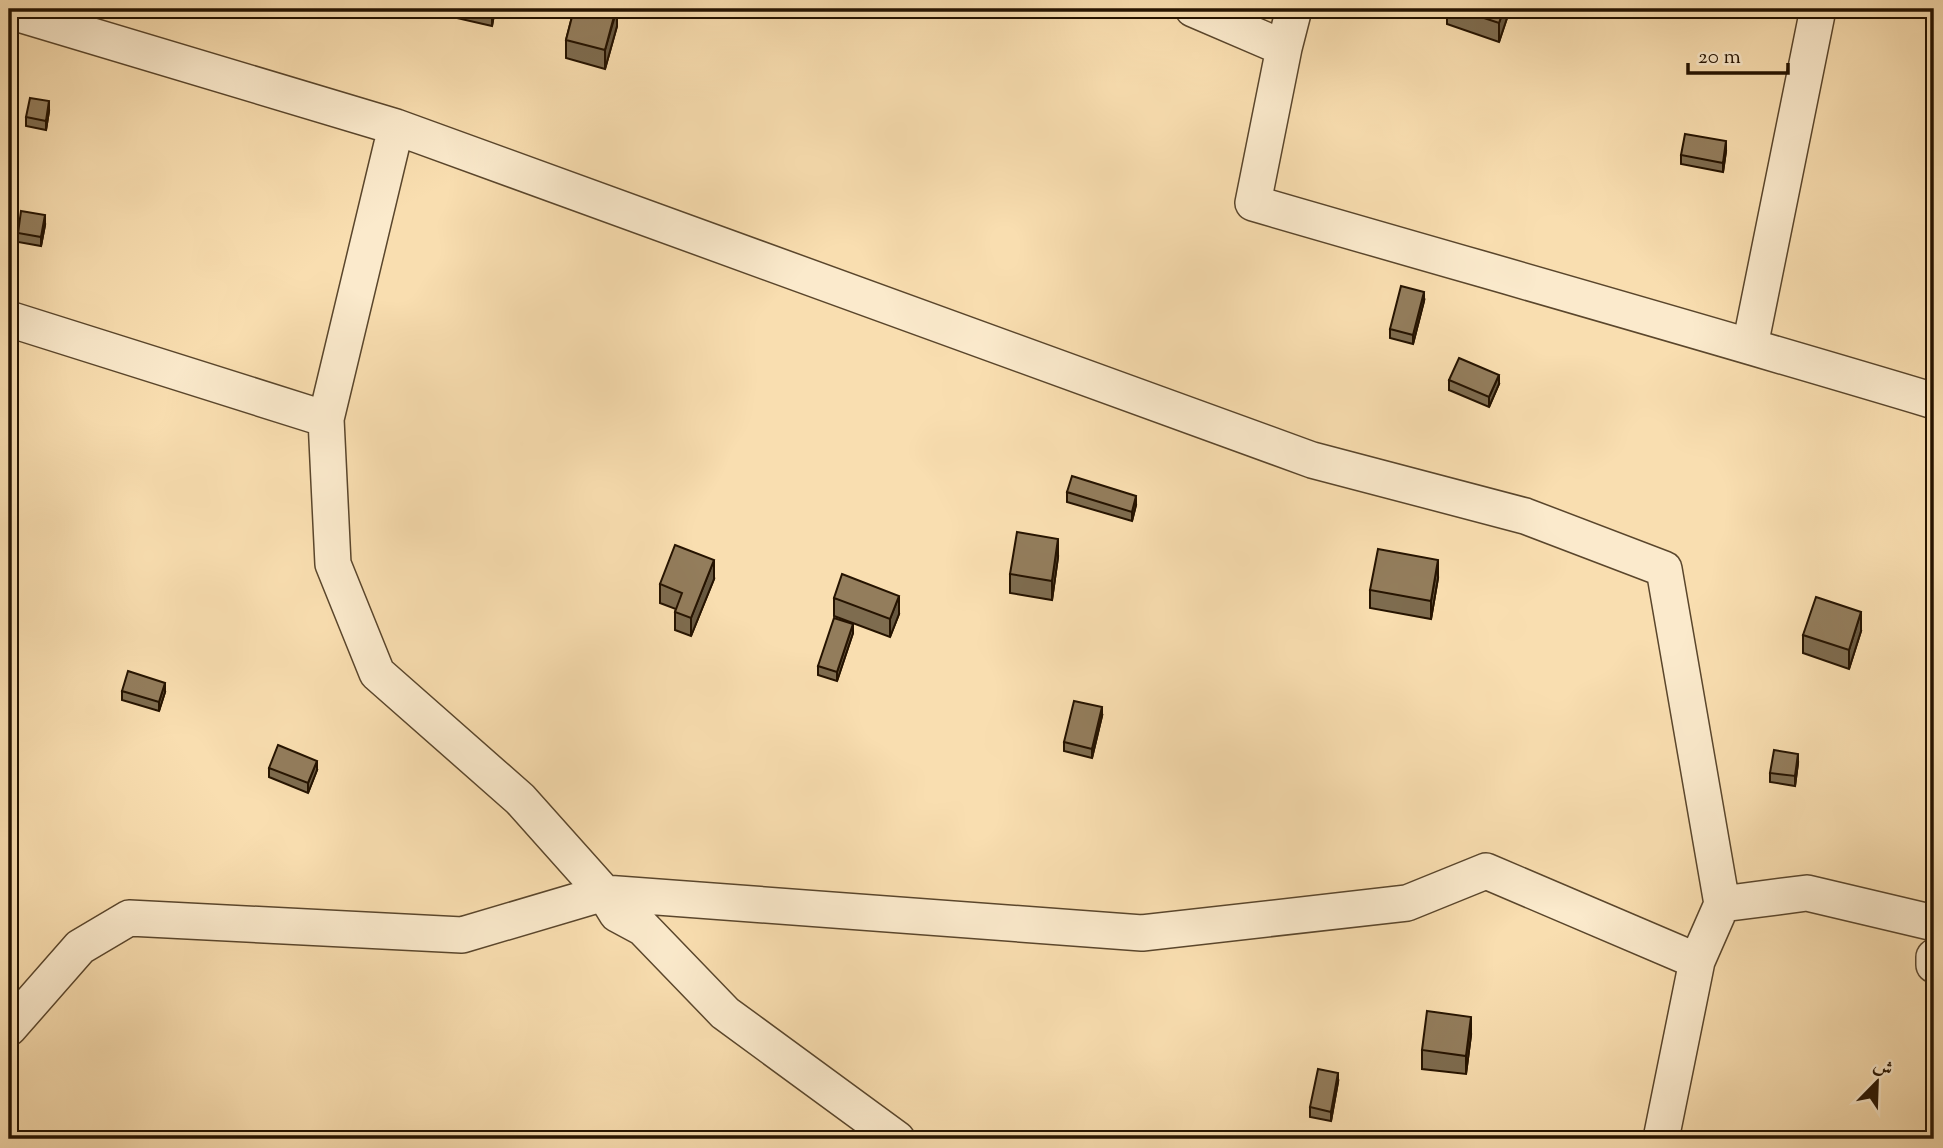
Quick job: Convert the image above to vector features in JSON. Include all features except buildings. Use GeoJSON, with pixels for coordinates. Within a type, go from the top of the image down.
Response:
{"type":"FeatureCollection","features":[{"type":"Feature","properties":{"kind":"street"},"geometry":{"type":"LineString","coordinates":[[1193,9],[1284,48]]}},
{"type":"Feature","properties":{"kind":"street"},"geometry":{"type":"LineString","coordinates":[[1294,9],[1252,203],[1934,401]]}},
{"type":"Feature","properties":{"kind":"street"},"geometry":{"type":"LineString","coordinates":[[1750,346],[1818,9]]}},
{"type":"Feature","properties":{"kind":"street"},"geometry":{"type":"LineString","coordinates":[[9,11],[396,127],[1312,460],[1525,516],[1664,569],[1722,904],[1697,961],[1661,1139]]}},
{"type":"Feature","properties":{"kind":"street"},"geometry":{"type":"LineString","coordinates":[[396,127],[326,419],[333,564],[377,673],[520,799],[604,893],[617,914],[643,928],[725,1013],[897,1139]]}},
{"type":"Feature","properties":{"kind":"street"},"geometry":{"type":"LineString","coordinates":[[9,318],[326,419]]}},
{"type":"Feature","properties":{"kind":"street"},"geometry":{"type":"LineString","coordinates":[[9,1028],[80,947],[129,918],[462,935],[604,893],[1142,933],[1407,903],[1486,871],[1697,961]]}},
{"type":"Feature","properties":{"kind":"street"},"geometry":{"type":"LineString","coordinates":[[1722,904],[1807,893],[1934,923]]}},
{"type":"Feature","properties":{"kind":"street"},"geometry":{"type":"LineString","coordinates":[[1934,957],[1934,965]]}}]}
